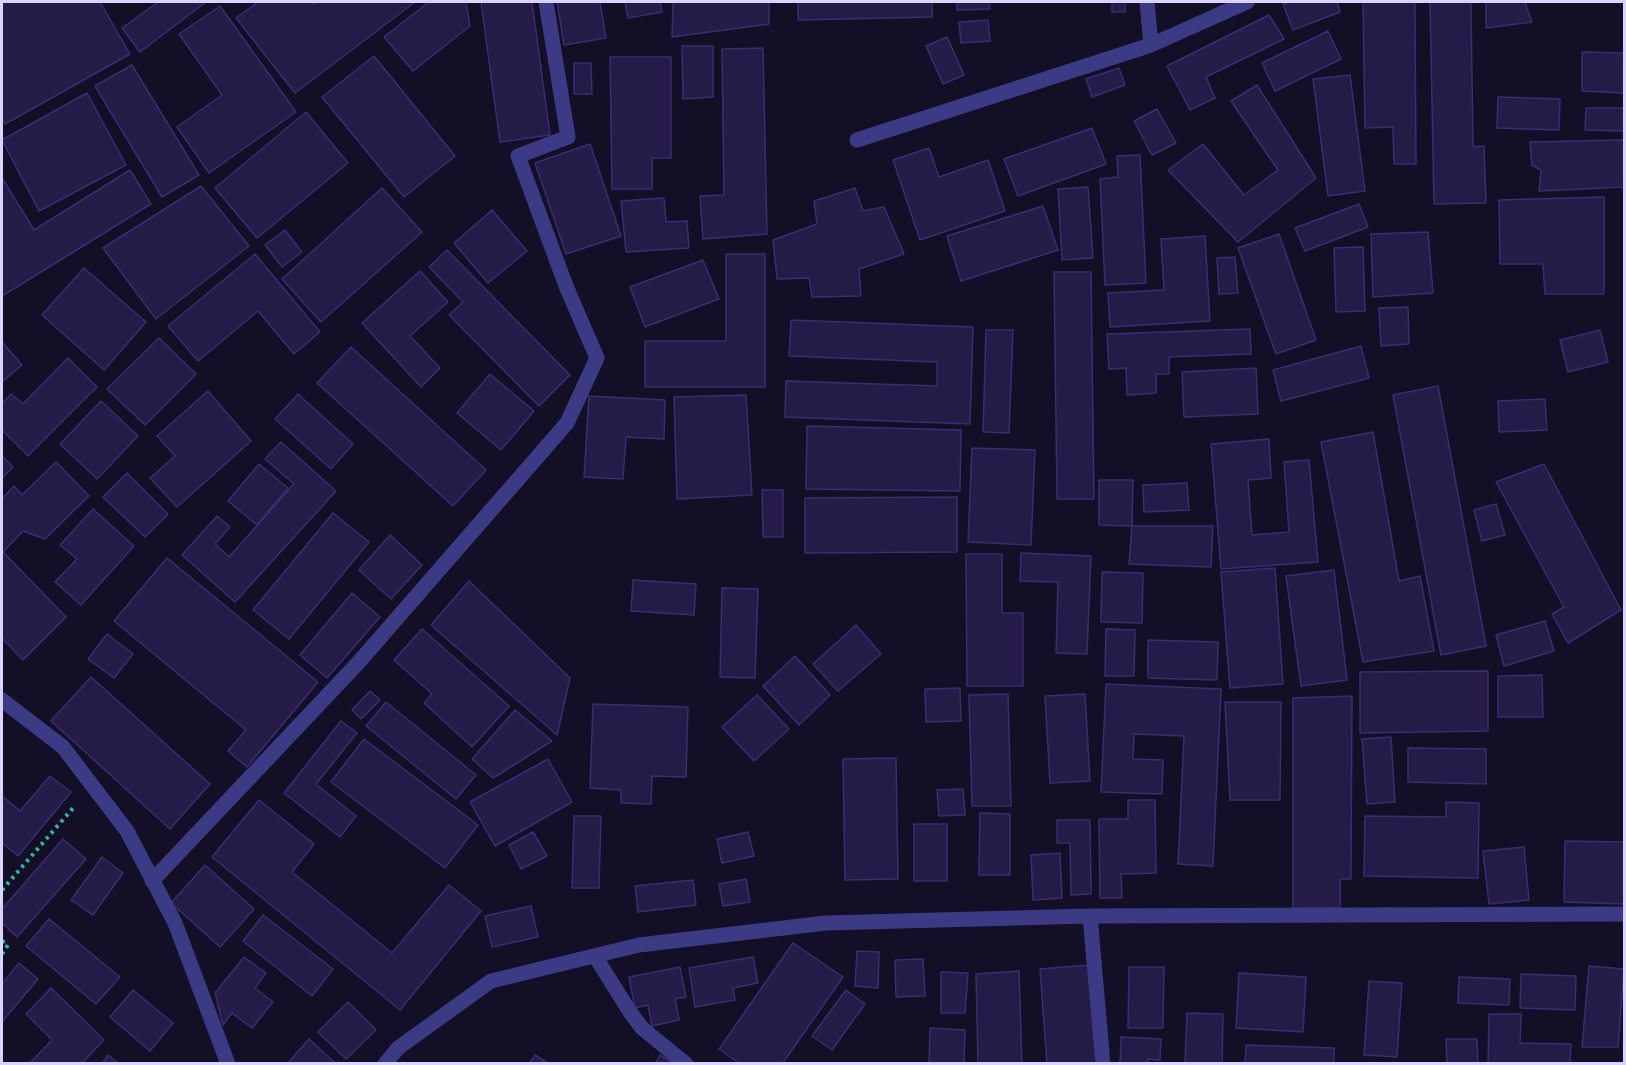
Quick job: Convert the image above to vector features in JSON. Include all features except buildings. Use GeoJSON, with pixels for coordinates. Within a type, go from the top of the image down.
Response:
{"type":"FeatureCollection","features":[{"type":"Feature","properties":{"kind":"street"},"geometry":{"type":"LineString","coordinates":[[153,881],[358,663],[567,423],[597,358],[566,286],[518,156],[568,137],[546,2]]}},
{"type":"Feature","properties":{"kind":"street"},"geometry":{"type":"LineString","coordinates":[[1146,2],[1151,45]]}},
{"type":"Feature","properties":{"kind":"street"},"geometry":{"type":"LineString","coordinates":[[857,140],[1151,45],[1247,2]]}},
{"type":"Feature","properties":{"kind":"street"},"geometry":{"type":"LineString","coordinates":[[2,700],[63,747],[127,831],[175,923],[228,1064]]}},
{"type":"Feature","properties":{"kind":"street"},"geometry":{"type":"LineString","coordinates":[[385,1064],[398,1048],[491,981],[639,945],[826,923],[1090,916],[1624,914]]}},
{"type":"Feature","properties":{"kind":"street"},"geometry":{"type":"LineString","coordinates":[[1090,916],[1103,1064]]}},
{"type":"Feature","properties":{"kind":"street"},"geometry":{"type":"LineString","coordinates":[[595,956],[642,1028],[686,1064]]}},
{"type":"Feature","properties":{"kind":"path"},"geometry":{"type":"LineString","coordinates":[[2,890],[92,786]]}},
{"type":"Feature","properties":{"kind":"path"},"geometry":{"type":"LineString","coordinates":[[2,941],[8,945],[2,954]]}}]}
